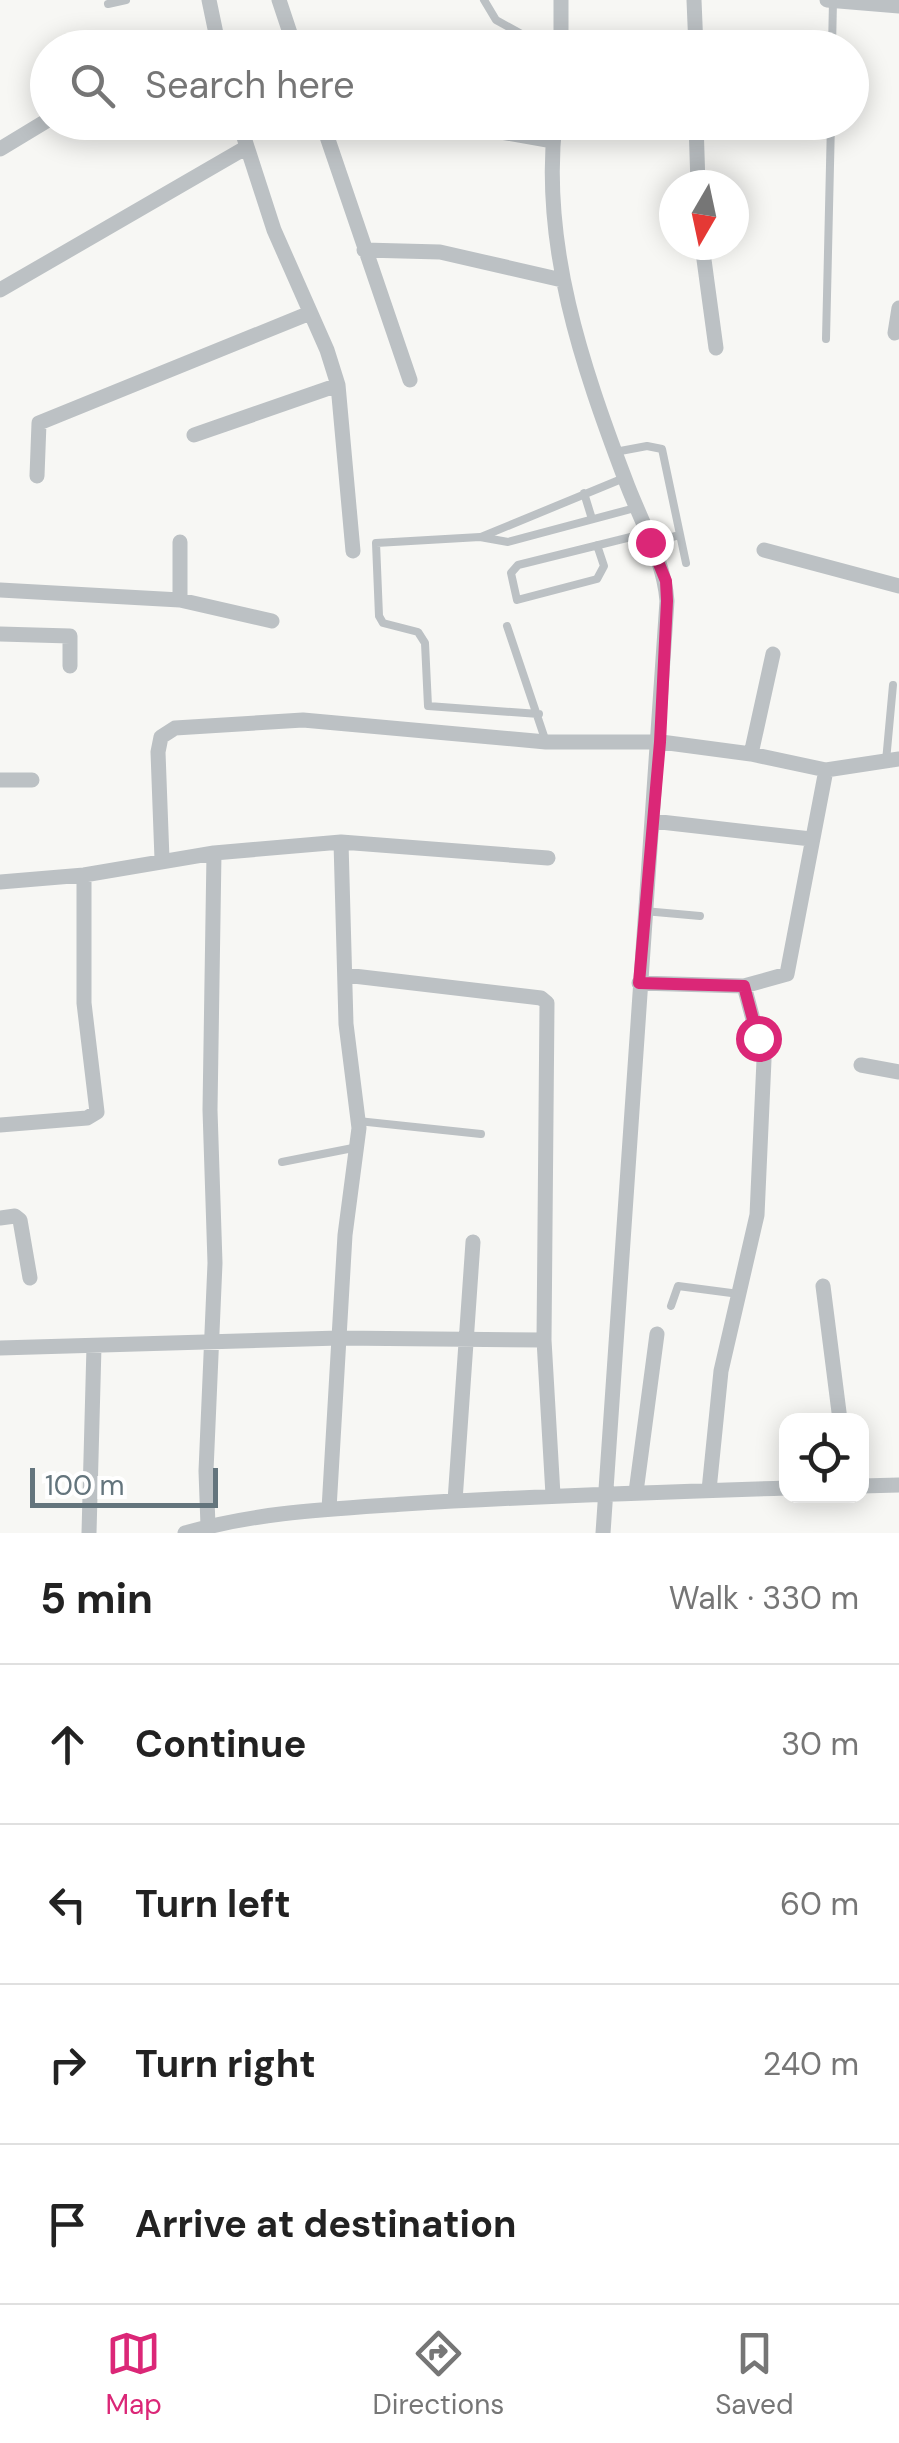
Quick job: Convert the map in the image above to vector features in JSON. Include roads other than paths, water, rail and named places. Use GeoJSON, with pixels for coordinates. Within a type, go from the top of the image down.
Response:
{"type":"FeatureCollection","features":[{"type":"Feature","properties":{"kind":"street"},"geometry":{"type":"LineString","coordinates":[[208,0],[215,30]]}},
{"type":"Feature","properties":{"kind":"street"},"geometry":{"type":"LineString","coordinates":[[278,0],[289,30]]}},
{"type":"Feature","properties":{"kind":"street"},"geometry":{"type":"LineString","coordinates":[[560,30],[561,0]]}},
{"type":"Feature","properties":{"kind":"street"},"geometry":{"type":"LineString","coordinates":[[694,0],[695,30]]}},
{"type":"Feature","properties":{"kind":"street"},"geometry":{"type":"LineString","coordinates":[[830,0],[899,6]]}},
{"type":"Feature","properties":{"kind":"street"},"geometry":{"type":"LineString","coordinates":[[0,149],[30,131]]}},
{"type":"Feature","properties":{"kind":"street"},"geometry":{"type":"LineString","coordinates":[[245,140],[280,246],[338,386],[353,550]]}},
{"type":"Feature","properties":{"kind":"street"},"geometry":{"type":"LineString","coordinates":[[328,140],[410,380]]}},
{"type":"Feature","properties":{"kind":"street"},"geometry":{"type":"LineString","coordinates":[[541,140],[552,142],[562,280],[624,478],[666,581],[667,601],[603,1533]]}},
{"type":"Feature","properties":{"kind":"street"},"geometry":{"type":"LineString","coordinates":[[697,140],[698,170]]}},
{"type":"Feature","properties":{"kind":"street"},"geometry":{"type":"LineString","coordinates":[[0,290],[247,147]]}},
{"type":"Feature","properties":{"kind":"street"},"geometry":{"type":"LineString","coordinates":[[364,250],[440,252],[562,280]]}},
{"type":"Feature","properties":{"kind":"street"},"geometry":{"type":"LineString","coordinates":[[704,260],[716,348]]}},
{"type":"Feature","properties":{"kind":"street"},"geometry":{"type":"LineString","coordinates":[[895,332],[899,308]]}},
{"type":"Feature","properties":{"kind":"street"},"geometry":{"type":"LineString","coordinates":[[36,476],[39,423],[310,313]]}},
{"type":"Feature","properties":{"kind":"street"},"geometry":{"type":"LineString","coordinates":[[194,435],[338,386]]}},
{"type":"Feature","properties":{"kind":"street"},"geometry":{"type":"LineString","coordinates":[[180,542],[180,600]]}},
{"type":"Feature","properties":{"kind":"street"},"geometry":{"type":"LineString","coordinates":[[764,550],[899,586]]}},
{"type":"Feature","properties":{"kind":"street"},"geometry":{"type":"LineString","coordinates":[[0,590],[180,600],[272,621]]}},
{"type":"Feature","properties":{"kind":"street"},"geometry":{"type":"LineString","coordinates":[[0,634],[70,636],[70,666]]}},
{"type":"Feature","properties":{"kind":"street"},"geometry":{"type":"LineString","coordinates":[[751,754],[773,654]]}},
{"type":"Feature","properties":{"kind":"street"},"geometry":{"type":"LineString","coordinates":[[162,859],[158,752],[161,737],[175,728],[304,720],[546,742],[660,742],[751,754],[826,770],[892,760]]}},
{"type":"Feature","properties":{"kind":"street"},"geometry":{"type":"LineString","coordinates":[[639,983],[744,986],[788,974],[810,839],[826,770]]}},
{"type":"Feature","properties":{"kind":"street"},"geometry":{"type":"LineString","coordinates":[[0,780],[32,780]]}},
{"type":"Feature","properties":{"kind":"street"},"geometry":{"type":"LineString","coordinates":[[652,822],[810,839]]}},
{"type":"Feature","properties":{"kind":"street"},"geometry":{"type":"LineString","coordinates":[[329,1508],[345,1236],[358,1147],[346,1024],[341,842]]}},
{"type":"Feature","properties":{"kind":"street"},"geometry":{"type":"LineString","coordinates":[[0,882],[84,875],[162,859],[341,842],[548,858]]}},
{"type":"Feature","properties":{"kind":"street"},"geometry":{"type":"LineString","coordinates":[[208,1526],[206,1471],[214,1341],[210,1110],[214,853]]}},
{"type":"Feature","properties":{"kind":"street"},"geometry":{"type":"LineString","coordinates":[[0,1125],[87,1118],[97,1112],[84,1003],[84,875]]}},
{"type":"Feature","properties":{"kind":"street"},"geometry":{"type":"LineString","coordinates":[[346,975],[541,998],[547,1004],[544,1340],[553,1496]]}},
{"type":"Feature","properties":{"kind":"street"},"geometry":{"type":"LineString","coordinates":[[709,1490],[720,1371],[756,1215],[764,1060],[744,986]]}},
{"type":"Feature","properties":{"kind":"street"},"geometry":{"type":"LineString","coordinates":[[860,1066],[899,1072]]}},
{"type":"Feature","properties":{"kind":"street"},"geometry":{"type":"LineString","coordinates":[[0,1218],[15,1216],[20,1220],[30,1278]]}},
{"type":"Feature","properties":{"kind":"street"},"geometry":{"type":"LineString","coordinates":[[455,1501],[463,1338],[474,1242]]}},
{"type":"Feature","properties":{"kind":"street"},"geometry":{"type":"LineString","coordinates":[[823,1286],[839,1413]]}},
{"type":"Feature","properties":{"kind":"street"},"geometry":{"type":"LineString","coordinates":[[636,1492],[657,1334]]}},
{"type":"Feature","properties":{"kind":"street"},"geometry":{"type":"LineString","coordinates":[[0,1348],[338,1338],[544,1340]]}},
{"type":"Feature","properties":{"kind":"street"},"geometry":{"type":"LineString","coordinates":[[89,1533],[94,1346]]}},
{"type":"Feature","properties":{"kind":"street"},"geometry":{"type":"LineString","coordinates":[[869,1486],[899,1485]]}},
{"type":"Feature","properties":{"kind":"street"},"geometry":{"type":"LineString","coordinates":[[185,1533],[208,1526],[246,1526],[329,1508],[779,1488]]}},
{"type":"Feature","properties":{"kind":"lane"},"geometry":{"type":"LineString","coordinates":[[108,4],[126,0]]}},
{"type":"Feature","properties":{"kind":"lane"},"geometry":{"type":"LineString","coordinates":[[484,0],[496,20],[514,30]]}},
{"type":"Feature","properties":{"kind":"lane"},"geometry":{"type":"LineString","coordinates":[[830,0],[831,30]]}},
{"type":"Feature","properties":{"kind":"lane"},"geometry":{"type":"LineString","coordinates":[[826,339],[831,140]]}},
{"type":"Feature","properties":{"kind":"lane"},"geometry":{"type":"LineString","coordinates":[[616,452],[647,446],[662,448],[686,562]]}},
{"type":"Feature","properties":{"kind":"lane"},"geometry":{"type":"LineString","coordinates":[[480,538],[515,520],[624,478]]}},
{"type":"Feature","properties":{"kind":"lane"},"geometry":{"type":"LineString","coordinates":[[584,493],[592,519]]}},
{"type":"Feature","properties":{"kind":"lane"},"geometry":{"type":"LineString","coordinates":[[540,714],[428,706],[425,643],[418,632],[383,623],[379,616],[376,544],[480,538],[508,542],[636,508]]}},
{"type":"Feature","properties":{"kind":"lane"},"geometry":{"type":"LineString","coordinates":[[515,520],[521,538]]}},
{"type":"Feature","properties":{"kind":"lane"},"geometry":{"type":"LineString","coordinates":[[597,546],[604,566],[598,579],[518,600],[513,568],[597,546],[680,534]]}},
{"type":"Feature","properties":{"kind":"lane"},"geometry":{"type":"LineString","coordinates":[[507,626],[540,714],[546,742]]}},
{"type":"Feature","properties":{"kind":"lane"},"geometry":{"type":"LineString","coordinates":[[892,760],[893,684]]}},
{"type":"Feature","properties":{"kind":"lane"},"geometry":{"type":"LineString","coordinates":[[644,911],[700,916]]}},
{"type":"Feature","properties":{"kind":"lane"},"geometry":{"type":"LineString","coordinates":[[358,1121],[481,1134]]}},
{"type":"Feature","properties":{"kind":"lane"},"geometry":{"type":"LineString","coordinates":[[282,1162],[358,1147]]}},
{"type":"Feature","properties":{"kind":"lane"},"geometry":{"type":"LineString","coordinates":[[671,1306],[678,1286],[738,1294]]}}]}
